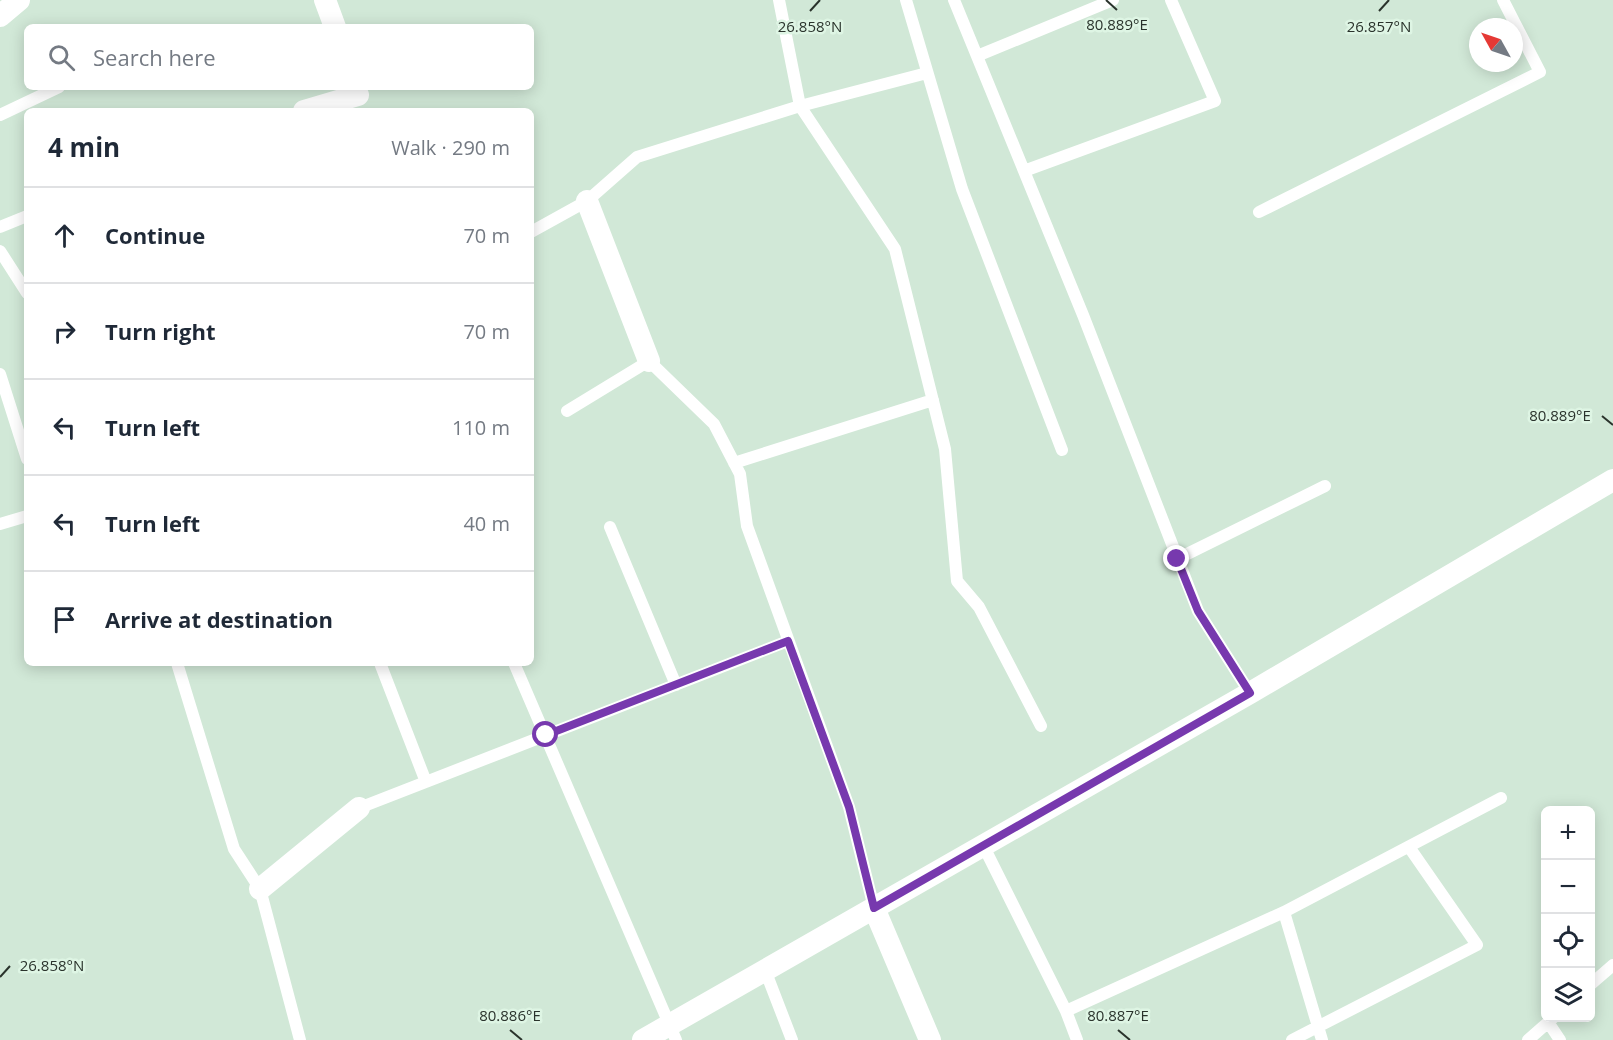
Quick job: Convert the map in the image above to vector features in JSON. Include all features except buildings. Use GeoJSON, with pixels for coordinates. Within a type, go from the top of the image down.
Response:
{"type":"FeatureCollection","features":[{"type":"Feature","properties":{"kind":"street"},"geometry":{"type":"LineString","coordinates":[[0,16],[19,0]]}},
{"type":"Feature","properties":{"kind":"street"},"geometry":{"type":"LineString","coordinates":[[326,0],[334,24]]}},
{"type":"Feature","properties":{"kind":"street"},"geometry":{"type":"LineString","coordinates":[[317,108],[360,98]]}},
{"type":"Feature","properties":{"kind":"street"},"geometry":{"type":"LineString","coordinates":[[587,201],[649,361]]}},
{"type":"Feature","properties":{"kind":"street"},"geometry":{"type":"LineString","coordinates":[[643,1040],[673,1032],[765,970],[1250,693],[1613,480]]}},
{"type":"Feature","properties":{"kind":"street"},"geometry":{"type":"LineString","coordinates":[[260,889],[359,808]]}},
{"type":"Feature","properties":{"kind":"street"},"geometry":{"type":"LineString","coordinates":[[874,908],[930,1040]]}},
{"type":"Feature","properties":{"kind":"lane"},"geometry":{"type":"LineString","coordinates":[[779,0],[800,105],[896,249],[945,449],[957,581],[980,608],[1041,726]]}},
{"type":"Feature","properties":{"kind":"lane"},"geometry":{"type":"LineString","coordinates":[[906,0],[962,189],[1062,450]]}},
{"type":"Feature","properties":{"kind":"lane"},"geometry":{"type":"LineString","coordinates":[[954,0],[1198,611],[1250,693]]}},
{"type":"Feature","properties":{"kind":"lane"},"geometry":{"type":"LineString","coordinates":[[977,56],[1113,0]]}},
{"type":"Feature","properties":{"kind":"lane"},"geometry":{"type":"LineString","coordinates":[[1024,171],[1215,100],[1171,0]]}},
{"type":"Feature","properties":{"kind":"lane"},"geometry":{"type":"LineString","coordinates":[[1259,212],[1540,72],[1503,0]]}},
{"type":"Feature","properties":{"kind":"lane"},"geometry":{"type":"LineString","coordinates":[[534,229],[587,201],[637,158],[800,105],[927,73]]}},
{"type":"Feature","properties":{"kind":"lane"},"geometry":{"type":"LineString","coordinates":[[0,115],[53,90]]}},
{"type":"Feature","properties":{"kind":"lane"},"geometry":{"type":"LineString","coordinates":[[0,227],[24,217]]}},
{"type":"Feature","properties":{"kind":"lane"},"geometry":{"type":"LineString","coordinates":[[0,251],[24,288]]}},
{"type":"Feature","properties":{"kind":"lane"},"geometry":{"type":"LineString","coordinates":[[567,411],[649,361],[714,424],[740,474],[747,526],[849,807],[874,908]]}},
{"type":"Feature","properties":{"kind":"lane"},"geometry":{"type":"LineString","coordinates":[[0,374],[24,450]]}},
{"type":"Feature","properties":{"kind":"lane"},"geometry":{"type":"LineString","coordinates":[[734,463],[933,400]]}},
{"type":"Feature","properties":{"kind":"lane"},"geometry":{"type":"LineString","coordinates":[[1177,559],[1325,486]]}},
{"type":"Feature","properties":{"kind":"lane"},"geometry":{"type":"LineString","coordinates":[[0,524],[24,517]]}},
{"type":"Feature","properties":{"kind":"lane"},"geometry":{"type":"LineString","coordinates":[[609,526],[676,685]]}},
{"type":"Feature","properties":{"kind":"lane"},"geometry":{"type":"LineString","coordinates":[[359,808],[788,641]]}},
{"type":"Feature","properties":{"kind":"lane"},"geometry":{"type":"LineString","coordinates":[[178,666],[234,849],[260,889],[300,1040]]}},
{"type":"Feature","properties":{"kind":"lane"},"geometry":{"type":"LineString","coordinates":[[381,666],[426,782]]}},
{"type":"Feature","properties":{"kind":"lane"},"geometry":{"type":"LineString","coordinates":[[515,666],[673,1032]]}},
{"type":"Feature","properties":{"kind":"lane"},"geometry":{"type":"LineString","coordinates":[[1066,1011],[1284,912],[1501,798]]}},
{"type":"Feature","properties":{"kind":"lane"},"geometry":{"type":"LineString","coordinates":[[983,845],[1066,1011],[1077,1040]]}},
{"type":"Feature","properties":{"kind":"lane"},"geometry":{"type":"LineString","coordinates":[[1292,1040],[1477,945],[1409,847]]}},
{"type":"Feature","properties":{"kind":"lane"},"geometry":{"type":"LineString","coordinates":[[1284,912],[1322,1040]]}},
{"type":"Feature","properties":{"kind":"lane"},"geometry":{"type":"LineString","coordinates":[[1595,981],[1613,965]]}},
{"type":"Feature","properties":{"kind":"lane"},"geometry":{"type":"LineString","coordinates":[[765,970],[792,1040]]}},
{"type":"Feature","properties":{"kind":"lane"},"geometry":{"type":"LineString","coordinates":[[1528,1040],[1549,1022]]}},
{"type":"Feature","properties":{"kind":"lane"},"geometry":{"type":"LineString","coordinates":[[1552,1022],[1560,1040]]}},
{"type":"Feature","properties":{"kind":"route"},"geometry":{"type":"LineString","coordinates":[[546,735],[788,641],[849,807],[874,908],[1250,693],[1198,611],[1177,559]]}}]}
